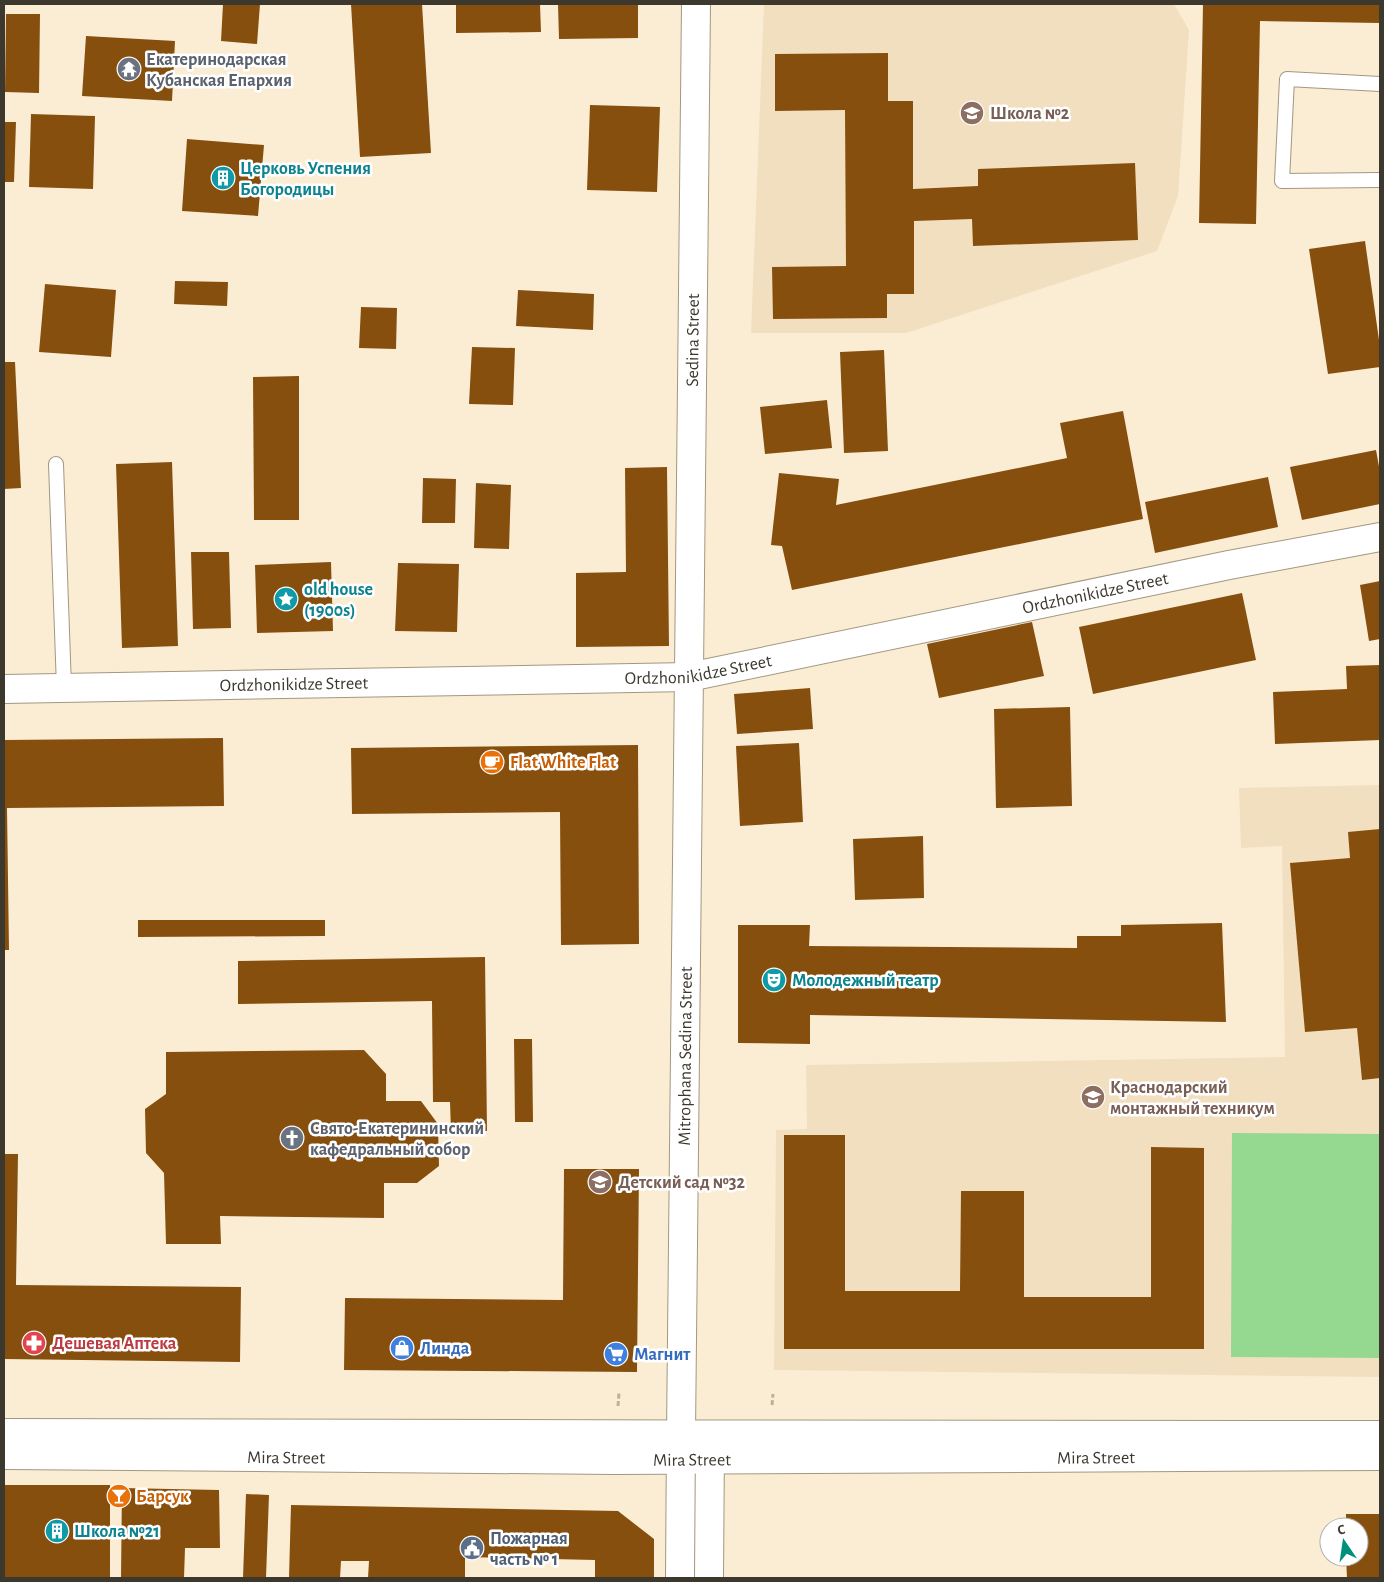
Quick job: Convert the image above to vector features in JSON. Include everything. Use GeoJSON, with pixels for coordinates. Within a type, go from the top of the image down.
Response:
{"type":"FeatureCollection","features":[{"type":"Feature","properties":{"kind":"main road","name":"Sedina Street"},"geometry":{"type":"LineString","coordinates":[[689,677],[696,4]]}},
{"type":"Feature","properties":{"kind":"main road","name":"Ordzhonikidze Street"},"geometry":{"type":"LineString","coordinates":[[4,689],[689,677],[1229,565],[1380,536]]}},
{"type":"Feature","properties":{"kind":"main road","name":"Mitrophana Sedina Street"},"geometry":{"type":"LineString","coordinates":[[680,1447],[689,677]]}},
{"type":"Feature","properties":{"kind":"main road","name":"Mira Street"},"geometry":{"type":"LineString","coordinates":[[4,1433],[680,1447]]}},
{"type":"Feature","properties":{"kind":"main road","name":"Mira Street"},"geometry":{"type":"LineString","coordinates":[[710,1447],[1380,1435]]}},
{"type":"Feature","properties":{"kind":"main road"},"geometry":{"type":"LineString","coordinates":[[680,1447],[680,1578]]}},
{"type":"Feature","properties":{"kind":"main road","name":"Mira Street"},"geometry":{"type":"LineString","coordinates":[[4,1455],[710,1447],[1380,1456]]}},
{"type":"Feature","properties":{"kind":"main road"},"geometry":{"type":"LineString","coordinates":[[709,1578],[710,1447]]}},
{"type":"Feature","properties":{"kind":"lane"},"geometry":{"type":"LineString","coordinates":[[1380,84],[1287,79],[1282,181],[1380,180]]}},
{"type":"Feature","properties":{"kind":"lane"},"geometry":{"type":"LineString","coordinates":[[56,464],[64,687]]}},
{"type":"Feature","properties":{"kind":"shaded area","name":"Школа №2"},"geometry":{"type":"Polygon","coordinates":[[[764,4],[1174,4],[1189,30],[1178,196],[1157,251],[906,333],[751,333],[764,4]]]}},
{"type":"Feature","properties":{"kind":"shaded area","name":"Краснодарский монтажный техникум"},"geometry":{"type":"Polygon","coordinates":[[[1380,785],[1380,1377],[774,1370],[776,1130],[807,1129],[806,1065],[1285,1057],[1282,846],[1241,848],[1239,788],[1380,785]]]}},
{"type":"Feature","properties":{"kind":"green space"},"geometry":{"type":"Polygon","coordinates":[[[1232,1133],[1380,1134],[1380,1358],[1231,1357],[1232,1133]]]}},
{"type":"Feature","properties":{"kind":"building"},"geometry":{"type":"Polygon","coordinates":[[[223,4],[260,4],[257,44],[221,41],[223,4]]]}},
{"type":"Feature","properties":{"kind":"building"},"geometry":{"type":"Polygon","coordinates":[[[351,4],[422,4],[431,153],[360,157],[351,4]]]}},
{"type":"Feature","properties":{"kind":"building"},"geometry":{"type":"Polygon","coordinates":[[[456,4],[540,4],[541,32],[456,33],[456,4]]]}},
{"type":"Feature","properties":{"kind":"building"},"geometry":{"type":"Polygon","coordinates":[[[558,4],[638,4],[638,38],[559,39],[558,4]]]}},
{"type":"Feature","properties":{"kind":"building"},"geometry":{"type":"Polygon","coordinates":[[[1203,4],[1380,4],[1380,23],[1260,21],[1256,224],[1199,223],[1203,4]]]}},
{"type":"Feature","properties":{"kind":"building"},"geometry":{"type":"Polygon","coordinates":[[[6,14],[40,14],[39,93],[5,92],[6,14]]]}},
{"type":"Feature","properties":{"kind":"building","name":"Екатеринодарская Кубанская Епархия"},"geometry":{"type":"Polygon","coordinates":[[[86,36],[175,41],[172,101],[82,96],[86,36]]]}},
{"type":"Feature","properties":{"kind":"building","name":"Школа №2"},"geometry":{"type":"Polygon","coordinates":[[[888,53],[888,101],[913,101],[913,189],[978,186],[978,169],[1135,163],[1138,240],[973,246],[972,219],[914,221],[914,294],[887,294],[887,318],[773,319],[772,267],[846,266],[845,110],[775,111],[775,54],[888,53]]]}},
{"type":"Feature","properties":{"kind":"building"},"geometry":{"type":"Polygon","coordinates":[[[590,105],[660,107],[657,192],[587,190],[590,105]]]}},
{"type":"Feature","properties":{"kind":"building"},"geometry":{"type":"Polygon","coordinates":[[[31,114],[95,116],[93,189],[29,187],[31,114]]]}},
{"type":"Feature","properties":{"kind":"building"},"geometry":{"type":"Polygon","coordinates":[[[4,122],[16,122],[14,182],[4,182],[4,122]]]}},
{"type":"Feature","properties":{"kind":"building","name":"Церковь Успения Богородицы"},"geometry":{"type":"Polygon","coordinates":[[[187,139],[264,145],[258,216],[182,211],[187,139]]]}},
{"type":"Feature","properties":{"kind":"building"},"geometry":{"type":"Polygon","coordinates":[[[1365,241],[1380,347],[1380,367],[1328,374],[1309,249],[1365,241]]]}},
{"type":"Feature","properties":{"kind":"building"},"geometry":{"type":"Polygon","coordinates":[[[175,281],[228,282],[227,306],[174,304],[175,281]]]}},
{"type":"Feature","properties":{"kind":"building"},"geometry":{"type":"Polygon","coordinates":[[[45,284],[116,290],[111,357],[39,352],[45,284]]]}},
{"type":"Feature","properties":{"kind":"building"},"geometry":{"type":"Polygon","coordinates":[[[518,290],[594,294],[593,330],[516,326],[518,290]]]}},
{"type":"Feature","properties":{"kind":"building"},"geometry":{"type":"Polygon","coordinates":[[[361,307],[397,308],[396,349],[359,348],[361,307]]]}},
{"type":"Feature","properties":{"kind":"building"},"geometry":{"type":"Polygon","coordinates":[[[472,347],[515,348],[513,405],[469,404],[472,347]]]}},
{"type":"Feature","properties":{"kind":"building"},"geometry":{"type":"Polygon","coordinates":[[[884,350],[888,451],[844,453],[840,352],[884,350]]]}},
{"type":"Feature","properties":{"kind":"building"},"geometry":{"type":"Polygon","coordinates":[[[4,362],[15,362],[21,488],[4,489],[4,362]]]}},
{"type":"Feature","properties":{"kind":"building"},"geometry":{"type":"Polygon","coordinates":[[[299,376],[299,520],[254,520],[253,377],[299,376]]]}},
{"type":"Feature","properties":{"kind":"building"},"geometry":{"type":"Polygon","coordinates":[[[827,400],[832,448],[765,454],[760,407],[827,400]]]}},
{"type":"Feature","properties":{"kind":"building"},"geometry":{"type":"Polygon","coordinates":[[[1123,411],[1143,519],[792,590],[782,546],[771,545],[779,473],[839,479],[836,505],[1067,458],[1060,423],[1123,411]]]}},
{"type":"Feature","properties":{"kind":"building"},"geometry":{"type":"Polygon","coordinates":[[[1376,450],[1380,472],[1380,504],[1302,520],[1290,467],[1376,450]]]}},
{"type":"Feature","properties":{"kind":"building"},"geometry":{"type":"Polygon","coordinates":[[[172,462],[178,646],[122,648],[116,464],[172,462]]]}},
{"type":"Feature","properties":{"kind":"building"},"geometry":{"type":"Polygon","coordinates":[[[667,467],[669,646],[576,647],[576,573],[626,572],[625,468],[667,467]]]}},
{"type":"Feature","properties":{"kind":"building"},"geometry":{"type":"Polygon","coordinates":[[[1268,477],[1278,527],[1155,553],[1145,502],[1268,477]]]}},
{"type":"Feature","properties":{"kind":"building"},"geometry":{"type":"Polygon","coordinates":[[[423,478],[456,479],[455,523],[422,523],[423,478]]]}},
{"type":"Feature","properties":{"kind":"building"},"geometry":{"type":"Polygon","coordinates":[[[476,483],[511,485],[509,549],[474,548],[476,483]]]}},
{"type":"Feature","properties":{"kind":"building"},"geometry":{"type":"Polygon","coordinates":[[[191,552],[229,552],[231,628],[193,629],[191,552]]]}},
{"type":"Feature","properties":{"kind":"building"},"geometry":{"type":"Polygon","coordinates":[[[331,562],[333,631],[257,633],[255,565],[331,562]]]}},
{"type":"Feature","properties":{"kind":"building"},"geometry":{"type":"Polygon","coordinates":[[[398,563],[459,564],[457,632],[395,631],[398,563]]]}},
{"type":"Feature","properties":{"kind":"building"},"geometry":{"type":"Polygon","coordinates":[[[1380,581],[1380,639],[1369,641],[1360,585],[1380,581]]]}},
{"type":"Feature","properties":{"kind":"building"},"geometry":{"type":"Polygon","coordinates":[[[1242,593],[1256,660],[1093,694],[1079,627],[1242,593]]]}},
{"type":"Feature","properties":{"kind":"building"},"geometry":{"type":"Polygon","coordinates":[[[1032,622],[1044,676],[939,698],[927,644],[1032,622]]]}},
{"type":"Feature","properties":{"kind":"building"},"geometry":{"type":"Polygon","coordinates":[[[1380,665],[1380,740],[1275,744],[1273,692],[1347,689],[1346,666],[1380,665]]]}},
{"type":"Feature","properties":{"kind":"building"},"geometry":{"type":"Polygon","coordinates":[[[810,688],[813,729],[737,734],[734,694],[810,688]]]}},
{"type":"Feature","properties":{"kind":"building"},"geometry":{"type":"Polygon","coordinates":[[[1070,707],[1072,806],[996,808],[994,709],[1070,707]]]}},
{"type":"Feature","properties":{"kind":"building"},"geometry":{"type":"Polygon","coordinates":[[[223,738],[224,806],[7,808],[9,950],[4,950],[4,740],[223,738]]]}},
{"type":"Feature","properties":{"kind":"building"},"geometry":{"type":"Polygon","coordinates":[[[799,743],[803,822],[740,826],[736,746],[799,743]]]}},
{"type":"Feature","properties":{"kind":"building"},"geometry":{"type":"Polygon","coordinates":[[[638,745],[639,944],[561,945],[560,812],[352,814],[351,748],[638,745]]]}},
{"type":"Feature","properties":{"kind":"building"},"geometry":{"type":"Polygon","coordinates":[[[1380,829],[1380,1078],[1362,1080],[1357,1028],[1305,1032],[1290,863],[1350,858],[1348,832],[1380,829]]]}},
{"type":"Feature","properties":{"kind":"building"},"geometry":{"type":"Polygon","coordinates":[[[923,836],[924,898],[855,900],[853,839],[923,836]]]}},
{"type":"Feature","properties":{"kind":"building"},"geometry":{"type":"Polygon","coordinates":[[[138,920],[325,920],[325,936],[138,937],[138,920]]]}},
{"type":"Feature","properties":{"kind":"building"},"geometry":{"type":"Polygon","coordinates":[[[1222,923],[1226,1022],[810,1015],[810,1044],[738,1043],[738,925],[810,925],[809,946],[1077,948],[1077,936],[1121,936],[1121,925],[1222,923]]]}},
{"type":"Feature","properties":{"kind":"building"},"geometry":{"type":"Polygon","coordinates":[[[485,957],[487,1131],[451,1131],[450,1102],[433,1102],[432,1001],[238,1004],[238,961],[485,957]]]}},
{"type":"Feature","properties":{"kind":"building"},"geometry":{"type":"Polygon","coordinates":[[[514,1039],[532,1039],[533,1122],[515,1122],[514,1039]]]}},
{"type":"Feature","properties":{"kind":"building","name":"Свято-Екатерининский кафедральный собор"},"geometry":{"type":"Polygon","coordinates":[[[364,1050],[386,1074],[386,1101],[421,1101],[438,1124],[439,1166],[417,1183],[384,1183],[384,1218],[220,1216],[221,1244],[166,1244],[164,1173],[146,1153],[145,1109],[166,1094],[166,1052],[364,1050]]]}},
{"type":"Feature","properties":{"kind":"building","name":"Краснодарский монтажный техникум"},"geometry":{"type":"Polygon","coordinates":[[[784,1135],[845,1135],[845,1291],[960,1291],[961,1191],[1024,1191],[1024,1297],[1151,1297],[1151,1147],[1204,1148],[1204,1349],[784,1349],[784,1135]]]}},
{"type":"Feature","properties":{"kind":"building"},"geometry":{"type":"Polygon","coordinates":[[[4,1154],[18,1154],[16,1285],[241,1287],[240,1362],[4,1359],[4,1154]]]}},
{"type":"Feature","properties":{"kind":"building"},"geometry":{"type":"Polygon","coordinates":[[[564,1169],[639,1169],[637,1372],[344,1370],[345,1298],[563,1300],[564,1169]]]}},
{"type":"Feature","properties":{"kind":"building","name":"Школа №21"},"geometry":{"type":"Polygon","coordinates":[[[4,1485],[110,1485],[110,1578],[4,1578],[4,1485]]]}},
{"type":"Feature","properties":{"kind":"building"},"geometry":{"type":"Polygon","coordinates":[[[122,1488],[219,1490],[220,1548],[185,1548],[184,1578],[121,1578],[122,1488]]]}},
{"type":"Feature","properties":{"kind":"building"},"geometry":{"type":"Polygon","coordinates":[[[246,1494],[269,1495],[266,1578],[243,1578],[246,1494]]]}},
{"type":"Feature","properties":{"kind":"building","name":"Пожарная часть № 1"},"geometry":{"type":"Polygon","coordinates":[[[291,1505],[618,1511],[654,1539],[654,1578],[595,1578],[595,1560],[465,1557],[465,1578],[368,1578],[369,1561],[341,1561],[340,1578],[289,1578],[291,1505]]]}},
{"type":"Feature","properties":{"kind":"building"},"geometry":{"type":"Polygon","coordinates":[[[1346,1514],[1380,1514],[1380,1578],[1347,1578],[1346,1567],[1369,1567],[1369,1517],[1346,1517],[1346,1514]]]}},
{"type":"Feature","properties":{"kind":"place","name":"Екатеринодарская Кубанская Епархия"},"geometry":{"type":"Point","coordinates":[129,69]}},
{"type":"Feature","properties":{"kind":"place","name":"Школа №2"},"geometry":{"type":"Point","coordinates":[972,113]}},
{"type":"Feature","properties":{"kind":"place","name":"Церковь Успения Богородицы"},"geometry":{"type":"Point","coordinates":[223,178]}},
{"type":"Feature","properties":{"kind":"place","name":"old house (1900s)"},"geometry":{"type":"Point","coordinates":[286,599]}},
{"type":"Feature","properties":{"kind":"place","name":"Flat White Flat"},"geometry":{"type":"Point","coordinates":[492,762]}},
{"type":"Feature","properties":{"kind":"place","name":"Молодежный театр"},"geometry":{"type":"Point","coordinates":[774,980]}},
{"type":"Feature","properties":{"kind":"place","name":"Краснодарский монтажный техникум"},"geometry":{"type":"Point","coordinates":[1093,1097]}},
{"type":"Feature","properties":{"kind":"place","name":"Свято-Екатерининский кафедральный собор"},"geometry":{"type":"Point","coordinates":[292,1138]}},
{"type":"Feature","properties":{"kind":"place","name":"Детский сад №32"},"geometry":{"type":"Point","coordinates":[600,1182]}},
{"type":"Feature","properties":{"kind":"place","name":"Дешевая Аптека"},"geometry":{"type":"Point","coordinates":[34,1343]}},
{"type":"Feature","properties":{"kind":"place","name":"Линда"},"geometry":{"type":"Point","coordinates":[402,1348]}},
{"type":"Feature","properties":{"kind":"place","name":"Магнит"},"geometry":{"type":"Point","coordinates":[616,1354]}},
{"type":"Feature","properties":{"kind":"place","name":"Барсук"},"geometry":{"type":"Point","coordinates":[119,1496]}},
{"type":"Feature","properties":{"kind":"place","name":"Школа №21"},"geometry":{"type":"Point","coordinates":[57,1531]}},
{"type":"Feature","properties":{"kind":"place","name":"Пожарная часть № 1"},"geometry":{"type":"Point","coordinates":[472,1548]}}]}
